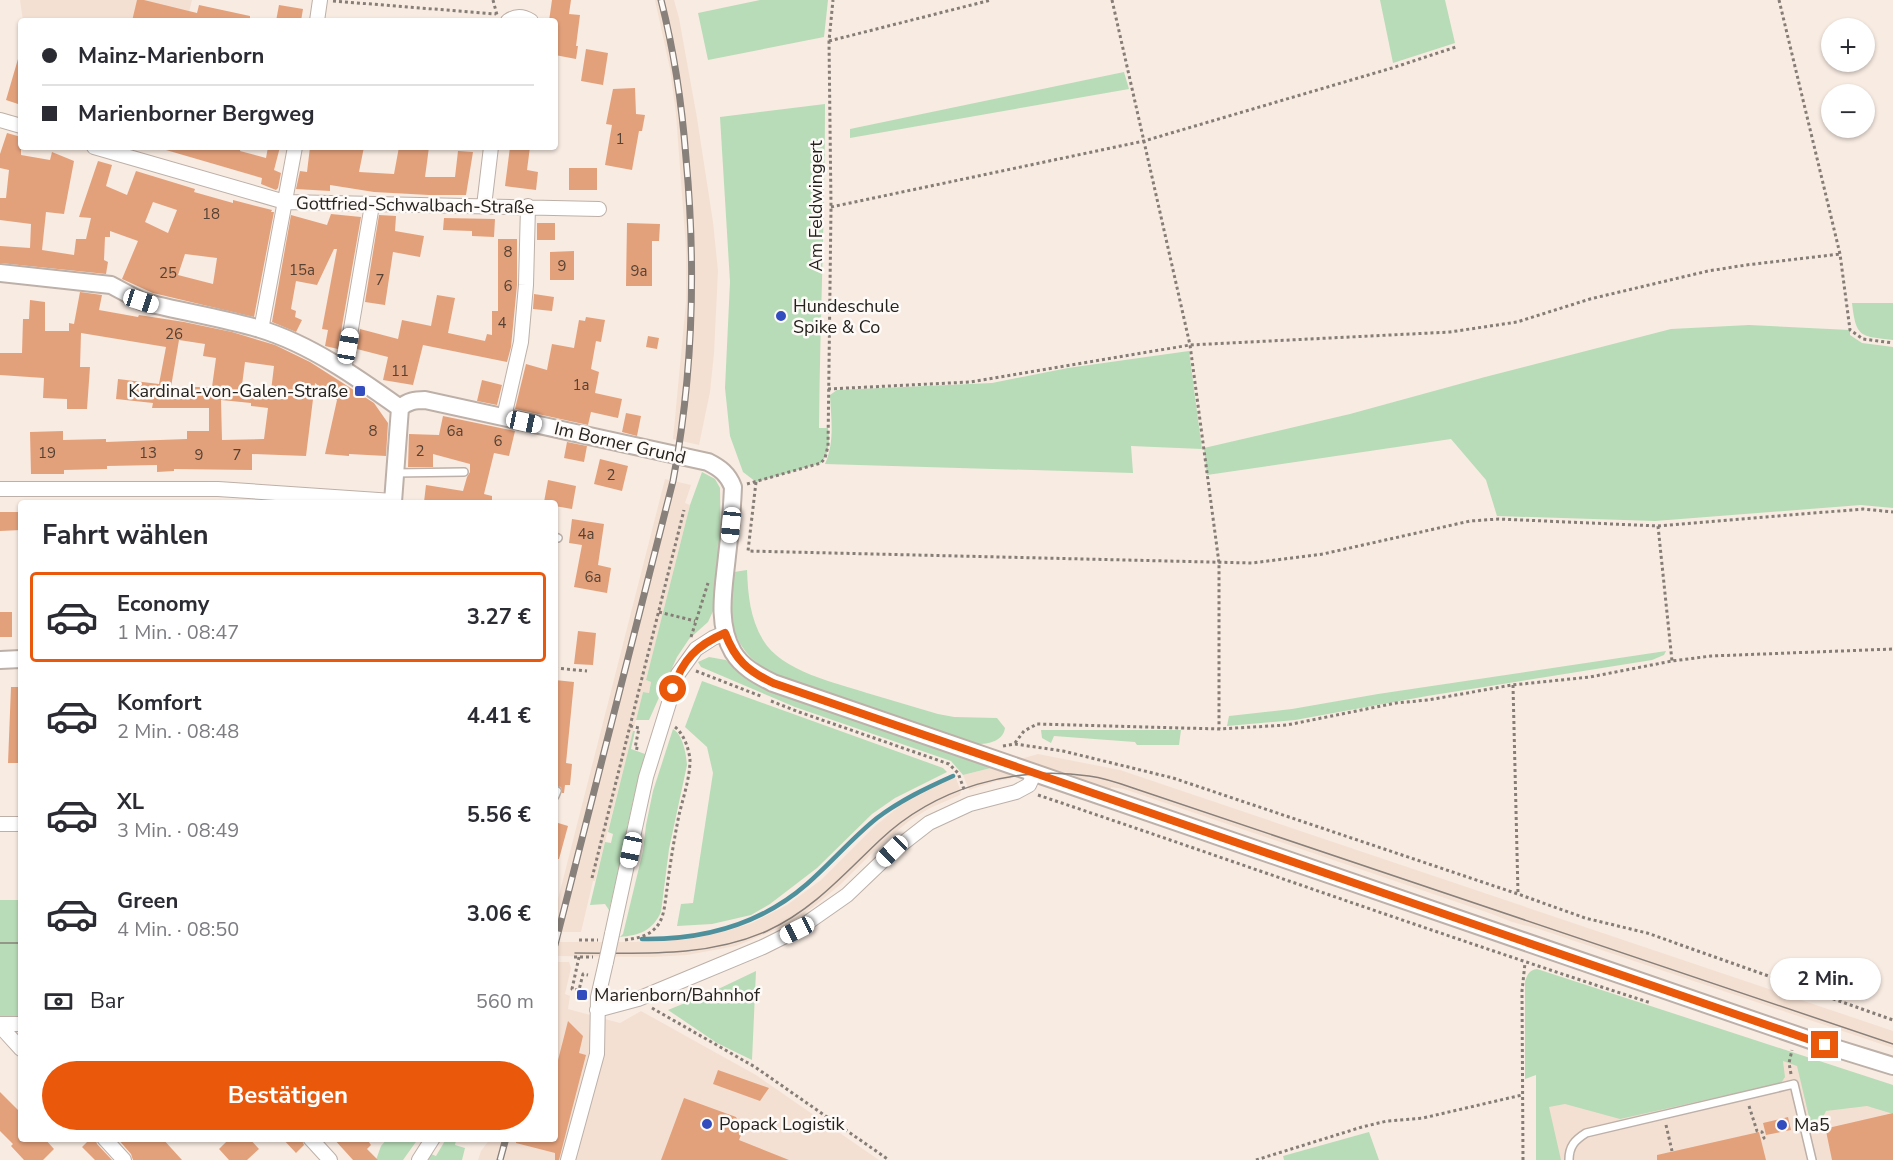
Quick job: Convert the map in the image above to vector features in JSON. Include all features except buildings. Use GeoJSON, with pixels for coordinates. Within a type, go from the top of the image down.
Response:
{"type":"FeatureCollection","features":[{"type":"Feature","properties":{"kind":"street"},"geometry":{"type":"LineString","coordinates":[[318,18],[325,0]]}},
{"type":"Feature","properties":{"kind":"street"},"geometry":{"type":"LineString","coordinates":[[502,18],[524,18]]}},
{"type":"Feature","properties":{"kind":"street"},"geometry":{"type":"LineString","coordinates":[[0,120],[18,125]]}},
{"type":"Feature","properties":{"kind":"street","name":"Gottfried-Schwalbach-Straße"},"geometry":{"type":"LineString","coordinates":[[104,150],[285,202],[599,209]]}},
{"type":"Feature","properties":{"kind":"street"},"geometry":{"type":"LineString","coordinates":[[261,330],[294,150]]}},
{"type":"Feature","properties":{"kind":"street"},"geometry":{"type":"LineString","coordinates":[[484,206],[491,150]]}},
{"type":"Feature","properties":{"kind":"street"},"geometry":{"type":"LineString","coordinates":[[344,370],[372,205]]}},
{"type":"Feature","properties":{"kind":"street"},"geometry":{"type":"LineString","coordinates":[[504,417],[521,342],[526,285],[528,207]]}},
{"type":"Feature","properties":{"kind":"street"},"geometry":{"type":"LineString","coordinates":[[0,273],[111,285],[141,301],[261,330],[293,343],[344,370],[400,408],[393,500]]}},
{"type":"Feature","properties":{"kind":"street","name":"Im Borner Grund"},"geometry":{"type":"LineString","coordinates":[[400,408],[416,400],[425,400],[708,462],[720,468],[730,479],[733,487]]}},
{"type":"Feature","properties":{"kind":"street"},"geometry":{"type":"LineString","coordinates":[[733,487],[722,608],[725,633],[739,660],[773,683],[991,759],[1030,781],[1530,944],[1825,1045],[1893,1065]]}},
{"type":"Feature","properties":{"kind":"street"},"geometry":{"type":"LineString","coordinates":[[0,489],[228,490],[366,500]]}},
{"type":"Feature","properties":{"kind":"street"},"geometry":{"type":"LineString","coordinates":[[568,1160],[597,1054],[597,1010],[602,959],[612,938],[653,752],[682,666],[696,649],[725,633]]}},
{"type":"Feature","properties":{"kind":"street"},"geometry":{"type":"LineString","coordinates":[[0,660],[18,659]]}},
{"type":"Feature","properties":{"kind":"street"},"geometry":{"type":"LineString","coordinates":[[597,1010],[638,999],[763,947],[797,930],[847,895],[911,836],[929,823],[970,804],[1016,792],[1030,781]]}},
{"type":"Feature","properties":{"kind":"street"},"geometry":{"type":"LineString","coordinates":[[0,824],[18,824]]}},
{"type":"Feature","properties":{"kind":"street"},"geometry":{"type":"LineString","coordinates":[[0,1025],[18,1024]]}},
{"type":"Feature","properties":{"kind":"street"},"geometry":{"type":"LineString","coordinates":[[0,1025],[18,1046]]}},
{"type":"Feature","properties":{"kind":"street"},"geometry":{"type":"LineString","coordinates":[[108,1142],[124,1160]]}},
{"type":"Feature","properties":{"kind":"street"},"geometry":{"type":"LineString","coordinates":[[314,1142],[330,1160]]}},
{"type":"Feature","properties":{"kind":"street"},"geometry":{"type":"LineString","coordinates":[[419,1160],[431,1142]]}},
{"type":"Feature","properties":{"kind":"lane"},"geometry":{"type":"LineString","coordinates":[[395,473],[464,472]]}},
{"type":"Feature","properties":{"kind":"lane"},"geometry":{"type":"LineString","coordinates":[[1569,1160],[1569,1152],[1575,1140],[1586,1132],[1794,1084],[1812,1160]]}},
{"type":"Feature","properties":{"kind":"path"},"geometry":{"type":"LineString","coordinates":[[325,0],[502,18]]}},
{"type":"Feature","properties":{"kind":"path","name":"Am Feldwingert"},"geometry":{"type":"LineString","coordinates":[[733,487],[821,464],[825,458],[829,436],[831,207],[829,41],[833,0]]}},
{"type":"Feature","properties":{"kind":"path"},"geometry":{"type":"LineString","coordinates":[[829,41],[991,0]]}},
{"type":"Feature","properties":{"kind":"path"},"geometry":{"type":"LineString","coordinates":[[1112,0],[1190,345],[1219,563],[1219,729]]}},
{"type":"Feature","properties":{"kind":"path"},"geometry":{"type":"LineString","coordinates":[[1779,0],[1840,254],[1850,330],[1863,339],[1893,343]]}},
{"type":"Feature","properties":{"kind":"path"},"geometry":{"type":"LineString","coordinates":[[831,207],[1144,141],[1456,47]]}},
{"type":"Feature","properties":{"kind":"path"},"geometry":{"type":"LineString","coordinates":[[828,388],[970,382],[1190,345],[1450,332],[1517,322],[1590,299],[1708,271],[1840,254]]}},
{"type":"Feature","properties":{"kind":"path"},"geometry":{"type":"LineString","coordinates":[[756,482],[748,551],[1252,563],[1323,554],[1470,520],[1498,519],[1658,526],[1863,509],[1893,512]]}},
{"type":"Feature","properties":{"kind":"path"},"geometry":{"type":"LineString","coordinates":[[592,878],[684,510]]}},
{"type":"Feature","properties":{"kind":"path"},"geometry":{"type":"LineString","coordinates":[[1658,526],[1672,661]]}},
{"type":"Feature","properties":{"kind":"path"},"geometry":{"type":"LineString","coordinates":[[659,612],[694,621]]}},
{"type":"Feature","properties":{"kind":"path"},"geometry":{"type":"LineString","coordinates":[[1015,744],[1024,731],[1037,724],[1219,729],[1287,725],[1396,703],[1428,700],[1512,685],[1590,677],[1711,656],[1893,649]]}},
{"type":"Feature","properties":{"kind":"path"},"geometry":{"type":"LineString","coordinates":[[682,666],[723,680],[799,712],[949,764],[958,773],[970,804]]}},
{"type":"Feature","properties":{"kind":"path"},"geometry":{"type":"LineString","coordinates":[[558,668],[587,671]]}},
{"type":"Feature","properties":{"kind":"path"},"geometry":{"type":"LineString","coordinates":[[1512,685],[1518,894]]}},
{"type":"Feature","properties":{"kind":"path"},"geometry":{"type":"LineString","coordinates":[[579,940],[638,938],[652,931],[658,924],[664,908],[690,760],[681,732],[663,721]]}},
{"type":"Feature","properties":{"kind":"path"},"geometry":{"type":"LineString","coordinates":[[630,726],[639,728],[635,748],[653,752]]}},
{"type":"Feature","properties":{"kind":"path"},"geometry":{"type":"LineString","coordinates":[[991,759],[1003,746],[1015,744],[1063,751],[1173,778],[1586,918],[1657,937],[1893,1020]]}},
{"type":"Feature","properties":{"kind":"path"},"geometry":{"type":"LineString","coordinates":[[1030,781],[1037,795],[1526,963]]}},
{"type":"Feature","properties":{"kind":"path"},"geometry":{"type":"LineString","coordinates":[[1523,1160],[1522,991],[1530,944]]}},
{"type":"Feature","properties":{"kind":"path"},"geometry":{"type":"LineString","coordinates":[[590,975],[584,974],[579,990],[572,988],[577,957],[602,959]]}},
{"type":"Feature","properties":{"kind":"path"},"geometry":{"type":"LineString","coordinates":[[638,999],[755,1067],[889,1160]]}},
{"type":"Feature","properties":{"kind":"path"},"geometry":{"type":"LineString","coordinates":[[1792,1050],[1789,1063],[1794,1084]]}},
{"type":"Feature","properties":{"kind":"path"},"geometry":{"type":"LineString","coordinates":[[1256,1160],[1362,1127],[1387,1121],[1423,1118],[1522,1095]]}},
{"type":"Feature","properties":{"kind":"path"},"geometry":{"type":"LineString","coordinates":[[1663,1114],[1672,1151]]}},
{"type":"Feature","properties":{"kind":"path"},"geometry":{"type":"LineString","coordinates":[[1753,1119],[1757,1131],[1762,1132],[1764,1138],[1761,1139]]}},
{"type":"Feature","properties":{"kind":"shaded area"},"geometry":{"type":"Polygon","coordinates":[[[20,0],[192,0],[188,18],[23,18],[20,0]]]}},
{"type":"Feature","properties":{"kind":"shaded area"},"geometry":{"type":"Polygon","coordinates":[[[655,0],[674,0],[679,18],[697,118],[718,271],[710,392],[699,445],[673,439],[686,302],[686,249],[676,114],[670,69],[655,0]]]}},
{"type":"Feature","properties":{"kind":"shaded area"},"geometry":{"type":"Polygon","coordinates":[[[665,479],[691,485],[685,503],[690,505],[646,680],[651,682],[649,693],[643,692],[581,932],[558,932],[558,899],[665,479]]]}},
{"type":"Feature","properties":{"kind":"shaded area"},"geometry":{"type":"Polygon","coordinates":[[[1038,754],[1120,770],[1893,1031],[1893,1048],[1539,929],[1512,922],[1124,789],[1111,787],[1110,792],[1017,760],[1038,754]]]}},
{"type":"Feature","properties":{"kind":"shaded area"},"geometry":{"type":"Polygon","coordinates":[[[995,767],[1010,775],[1011,779],[969,790],[963,775],[995,767]]]}},
{"type":"Feature","properties":{"kind":"shaded area"},"geometry":{"type":"Polygon","coordinates":[[[956,778],[960,795],[930,808],[909,821],[878,847],[841,884],[812,908],[785,926],[736,946],[687,955],[558,956],[558,942],[634,942],[694,938],[752,923],[787,905],[821,880],[875,826],[901,805],[943,782],[956,778]]]}},
{"type":"Feature","properties":{"kind":"shaded area"},"geometry":{"type":"Polygon","coordinates":[[[558,962],[569,962],[571,968],[565,994],[570,996],[568,1009],[620,1023],[641,1011],[756,1075],[879,1160],[478,1160],[488,1142],[558,1142],[558,962]]]}},
{"type":"Feature","properties":{"kind":"shaded area"},"geometry":{"type":"Polygon","coordinates":[[[1658,1020],[1893,1095],[1893,1160],[1536,1160],[1536,1075],[1658,1020]]]}},
{"type":"Feature","properties":{"kind":"green space"},"geometry":{"type":"Polygon","coordinates":[[[760,0],[828,0],[824,37],[708,60],[698,13],[760,0]]]}},
{"type":"Feature","properties":{"kind":"green space"},"geometry":{"type":"Polygon","coordinates":[[[1380,0],[1445,0],[1455,43],[1393,63],[1380,0]]]}},
{"type":"Feature","properties":{"kind":"green space"},"geometry":{"type":"Polygon","coordinates":[[[1124,72],[1129,89],[850,138],[850,129],[1124,72]]]}},
{"type":"Feature","properties":{"kind":"green space"},"geometry":{"type":"Polygon","coordinates":[[[825,104],[819,428],[828,428],[828,447],[821,463],[756,482],[743,472],[730,436],[725,388],[730,282],[720,117],[825,104]]]}},
{"type":"Feature","properties":{"kind":"green space"},"geometry":{"type":"Polygon","coordinates":[[[1852,303],[1893,303],[1893,340],[1867,336],[1862,333],[1855,323],[1852,303]]]}},
{"type":"Feature","properties":{"kind":"green space"},"geometry":{"type":"Polygon","coordinates":[[[1749,325],[1850,330],[1850,335],[1862,343],[1893,347],[1893,508],[1861,505],[1655,521],[1497,516],[1486,480],[1451,439],[1207,475],[1204,448],[1350,414],[1671,329],[1749,325]]]}},
{"type":"Feature","properties":{"kind":"green space"},"geometry":{"type":"Polygon","coordinates":[[[1189,351],[1202,449],[1131,446],[1133,473],[825,464],[831,439],[830,395],[837,390],[992,383],[1068,368],[1189,351]]]}},
{"type":"Feature","properties":{"kind":"green space"},"geometry":{"type":"Polygon","coordinates":[[[702,472],[715,479],[720,488],[721,553],[714,609],[708,622],[689,639],[677,657],[649,720],[636,720],[643,692],[649,693],[651,682],[646,680],[690,505],[702,472]]]}},
{"type":"Feature","properties":{"kind":"green space"},"geometry":{"type":"Polygon","coordinates":[[[747,570],[749,597],[755,623],[771,651],[782,660],[825,680],[938,714],[954,717],[997,718],[1005,728],[1001,737],[992,742],[971,744],[783,680],[766,670],[743,648],[736,636],[733,623],[731,608],[734,572],[747,570]]]}},
{"type":"Feature","properties":{"kind":"green space"},"geometry":{"type":"Polygon","coordinates":[[[1666,651],[1664,655],[1652,660],[1295,720],[1227,726],[1229,716],[1292,709],[1666,651]]]}},
{"type":"Feature","properties":{"kind":"green space"},"geometry":{"type":"Polygon","coordinates":[[[709,657],[726,660],[746,679],[771,690],[995,767],[963,775],[951,761],[795,707],[701,667],[698,662],[709,657]]]}},
{"type":"Feature","properties":{"kind":"green space"},"geometry":{"type":"Polygon","coordinates":[[[702,681],[943,768],[947,772],[895,798],[872,814],[817,868],[770,904],[751,915],[712,924],[677,926],[681,904],[693,903],[713,773],[707,747],[685,727],[702,681]]]}},
{"type":"Feature","properties":{"kind":"green space"},"geometry":{"type":"Polygon","coordinates":[[[673,729],[682,740],[687,765],[669,849],[661,912],[654,924],[645,931],[620,937],[623,934],[643,851],[653,791],[673,729]]]}},
{"type":"Feature","properties":{"kind":"green space"},"geometry":{"type":"Polygon","coordinates":[[[1041,730],[1181,730],[1179,745],[1137,745],[1135,742],[1054,736],[1051,743],[1042,738],[1041,730]]]}},
{"type":"Feature","properties":{"kind":"green space"},"geometry":{"type":"Polygon","coordinates":[[[633,731],[635,731],[631,749],[645,754],[609,910],[605,904],[590,905],[605,842],[611,843],[613,834],[608,832],[633,731]]]}},
{"type":"Feature","properties":{"kind":"green space"},"geometry":{"type":"Polygon","coordinates":[[[0,900],[18,900],[18,1018],[0,1019],[0,900]]]}},
{"type":"Feature","properties":{"kind":"green space"},"geometry":{"type":"Polygon","coordinates":[[[1537,969],[1893,1085],[1893,1113],[1867,1106],[1826,1111],[1823,1117],[1810,1121],[1797,1066],[1783,1061],[1785,1077],[1781,1083],[1620,1119],[1565,1104],[1549,1107],[1561,1160],[1536,1160],[1536,1075],[1525,1079],[1525,982],[1529,973],[1537,969]]]}},
{"type":"Feature","properties":{"kind":"green space"},"geometry":{"type":"Polygon","coordinates":[[[756,971],[752,1060],[717,1043],[668,1010],[712,992],[756,971]]]}},
{"type":"Feature","properties":{"kind":"green space"},"geometry":{"type":"Polygon","coordinates":[[[1369,1132],[1379,1160],[1284,1160],[1283,1156],[1369,1132]]]}},
{"type":"Feature","properties":{"kind":"green space"},"geometry":{"type":"Polygon","coordinates":[[[384,1142],[416,1142],[403,1160],[376,1160],[384,1142]]]}},
{"type":"Feature","properties":{"kind":"green space"},"geometry":{"type":"Polygon","coordinates":[[[444,1142],[456,1142],[455,1145],[465,1148],[462,1160],[428,1160],[431,1154],[436,1156],[444,1142]]]}},
{"type":"Feature","properties":{"kind":"waterway"},"geometry":{"type":"LineString","coordinates":[[642,939],[665,939],[709,933],[770,910],[807,884],[877,818],[914,795],[953,776]]}},
{"type":"Feature","properties":{"kind":"tram line"},"geometry":{"type":"LineString","coordinates":[[575,953],[673,952],[721,946],[744,940],[767,931],[799,913],[880,840],[925,807],[977,784],[1032,774],[1061,773],[1095,777],[1122,784],[1893,1044]]}},
{"type":"Feature","properties":{"kind":"tram line"},"geometry":{"type":"LineString","coordinates":[[0,943],[18,943]]}},
{"type":"Feature","properties":{"kind":"railway"},"geometry":{"type":"LineString","coordinates":[[558,933],[673,481],[685,401],[692,280],[689,199],[680,98],[661,0]]}},
{"type":"Feature","properties":{"kind":"railway"},"geometry":{"type":"LineString","coordinates":[[500,1160],[505,1142]]}},
{"type":"Feature","properties":{"kind":"place","name":"Hundeschule Spike & Co"},"geometry":{"type":"Point","coordinates":[781,316]}},
{"type":"Feature","properties":{"kind":"place","name":"Kardinal-von-Galen-Straße"},"geometry":{"type":"Point","coordinates":[360,391]}},
{"type":"Feature","properties":{"kind":"place","name":"Marienborn/Bahnhof"},"geometry":{"type":"Point","coordinates":[582,995]}},
{"type":"Feature","properties":{"kind":"place","name":"Popack Logistik"},"geometry":{"type":"Point","coordinates":[707,1124]}},
{"type":"Feature","properties":{"kind":"place","name":"Ma5"},"geometry":{"type":"Point","coordinates":[1782,1125]}},
{"type":"Feature","properties":{"kind":"route"},"geometry":{"type":"LineString","coordinates":[[673,689],[682,666],[696,649],[725,633],[739,660],[749,669],[773,683],[1825,1045]]}}]}
